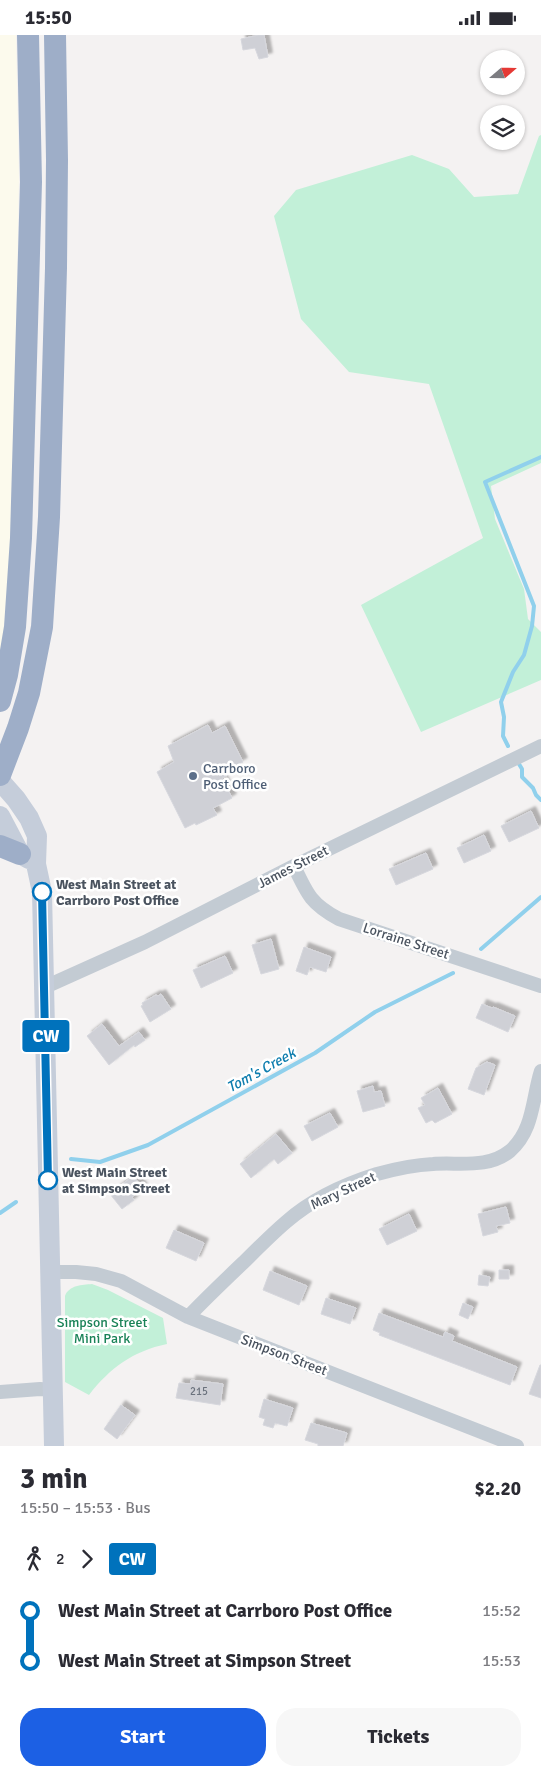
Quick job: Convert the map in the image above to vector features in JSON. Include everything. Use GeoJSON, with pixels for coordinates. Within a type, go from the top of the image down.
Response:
{"type":"FeatureCollection","features":[{"type":"Feature","properties":{"kind":"highway"},"geometry":{"type":"LineString","coordinates":[[0,701],[7,675],[15,627],[20,556],[31,181],[28,35]]}},
{"type":"Feature","properties":{"kind":"highway"},"geometry":{"type":"LineString","coordinates":[[0,775],[29,693],[42,627],[49,507],[56,268],[57,150],[55,35]]}},
{"type":"Feature","properties":{"kind":"main road"},"geometry":{"type":"LineString","coordinates":[[0,781],[29,817],[37,836],[19,855]]}},
{"type":"Feature","properties":{"kind":"main road"},"geometry":{"type":"LineString","coordinates":[[0,816],[19,855],[42,892],[54,1446]]}},
{"type":"Feature","properties":{"kind":"street","name":"James Street"},"geometry":{"type":"LineString","coordinates":[[45,987],[145,942],[294,866],[541,745]]}},
{"type":"Feature","properties":{"kind":"street","name":"Lorraine Street"},"geometry":{"type":"LineString","coordinates":[[294,866],[312,900],[323,910],[339,919],[541,986]]}},
{"type":"Feature","properties":{"kind":"street","name":"Mary Street"},"geometry":{"type":"LineString","coordinates":[[188,1317],[287,1221],[330,1193],[360,1179],[394,1169],[434,1164],[477,1164],[489,1161],[510,1151],[521,1139],[528,1127],[541,1071]]}},
{"type":"Feature","properties":{"kind":"street","name":"Simpson Street"},"geometry":{"type":"LineString","coordinates":[[51,1273],[76,1272],[110,1277],[121,1281],[188,1317],[517,1446]]}},
{"type":"Feature","properties":{"kind":"street"},"geometry":{"type":"LineString","coordinates":[[0,1392],[52,1390]]}},
{"type":"Feature","properties":{"kind":"shaded area"},"geometry":{"type":"Polygon","coordinates":[[[0,35],[16,35],[19,178],[13,491],[7,610],[0,658],[0,35]]]}},
{"type":"Feature","properties":{"kind":"green space"},"geometry":{"type":"Polygon","coordinates":[[[541,135],[541,463],[491,486],[495,519],[524,589],[528,619],[541,632],[541,680],[421,732],[361,605],[483,538],[429,384],[349,372],[301,319],[274,216],[296,190],[412,155],[449,169],[474,197],[518,194],[539,136],[541,135]]]}},
{"type":"Feature","properties":{"kind":"green space","name":"Simpson Street Mini Park"},"geometry":{"type":"Polygon","coordinates":[[[92,1284],[163,1318],[167,1344],[143,1351],[123,1362],[105,1377],[89,1395],[65,1382],[65,1296],[73,1288],[92,1284]]]}},
{"type":"Feature","properties":{"kind":"building"},"geometry":{"type":"Polygon","coordinates":[[[264,35],[268,57],[259,59],[255,48],[243,50],[241,39],[264,35]]]}},
{"type":"Feature","properties":{"kind":"building","name":"Carrboro Post Office"},"geometry":{"type":"Polygon","coordinates":[[[208,725],[212,733],[225,726],[243,762],[230,769],[232,773],[222,778],[232,798],[213,808],[217,815],[185,828],[157,772],[174,762],[168,746],[208,725]]]}},
{"type":"Feature","properties":{"kind":"building"},"geometry":{"type":"Polygon","coordinates":[[[531,811],[539,828],[509,842],[501,826],[531,811]]]}},
{"type":"Feature","properties":{"kind":"building"},"geometry":{"type":"Polygon","coordinates":[[[484,835],[491,851],[464,863],[457,848],[484,835]]]}},
{"type":"Feature","properties":{"kind":"building"},"geometry":{"type":"Polygon","coordinates":[[[426,853],[433,869],[396,885],[389,869],[426,853]]]}},
{"type":"Feature","properties":{"kind":"building"},"geometry":{"type":"Polygon","coordinates":[[[271,939],[279,969],[261,974],[252,945],[271,939]]]}},
{"type":"Feature","properties":{"kind":"building"},"geometry":{"type":"Polygon","coordinates":[[[304,947],[331,957],[326,972],[310,967],[307,975],[296,971],[304,947]]]}},
{"type":"Feature","properties":{"kind":"building"},"geometry":{"type":"Polygon","coordinates":[[[225,956],[233,973],[201,988],[193,970],[225,956]]]}},
{"type":"Feature","properties":{"kind":"building"},"geometry":{"type":"Polygon","coordinates":[[[161,994],[171,1009],[150,1022],[141,1006],[143,1005],[142,1003],[161,994]]]}},
{"type":"Feature","properties":{"kind":"building"},"geometry":{"type":"Polygon","coordinates":[[[482,1004],[515,1016],[508,1032],[476,1018],[482,1004]]]}},
{"type":"Feature","properties":{"kind":"building"},"geometry":{"type":"Polygon","coordinates":[[[102,1024],[119,1046],[139,1032],[145,1040],[135,1047],[134,1045],[109,1065],[87,1036],[102,1024]]]}},
{"type":"Feature","properties":{"kind":"building"},"geometry":{"type":"Polygon","coordinates":[[[487,1062],[495,1065],[484,1095],[468,1089],[476,1068],[487,1062]]]}},
{"type":"Feature","properties":{"kind":"building"},"geometry":{"type":"Polygon","coordinates":[[[373,1086],[374,1092],[381,1091],[385,1106],[363,1112],[357,1091],[373,1086]]]}},
{"type":"Feature","properties":{"kind":"building"},"geometry":{"type":"Polygon","coordinates":[[[438,1088],[452,1114],[435,1123],[432,1120],[426,1123],[418,1108],[425,1105],[421,1098],[438,1088]]]}},
{"type":"Feature","properties":{"kind":"building"},"geometry":{"type":"Polygon","coordinates":[[[330,1113],[338,1127],[312,1141],[304,1126],[330,1113]]]}},
{"type":"Feature","properties":{"kind":"building"},"geometry":{"type":"Polygon","coordinates":[[[276,1134],[292,1153],[278,1164],[274,1159],[251,1178],[240,1164],[276,1134]]]}},
{"type":"Feature","properties":{"kind":"building"},"geometry":{"type":"Polygon","coordinates":[[[133,1176],[143,1188],[132,1197],[134,1200],[122,1209],[110,1194],[133,1176]]]}},
{"type":"Feature","properties":{"kind":"building"},"geometry":{"type":"Polygon","coordinates":[[[506,1207],[510,1223],[496,1226],[498,1232],[483,1236],[478,1214],[506,1207]]]}},
{"type":"Feature","properties":{"kind":"building"},"geometry":{"type":"Polygon","coordinates":[[[409,1214],[417,1231],[387,1245],[379,1229],[409,1214]]]}},
{"type":"Feature","properties":{"kind":"building"},"geometry":{"type":"Polygon","coordinates":[[[174,1230],[204,1243],[196,1261],[166,1248],[174,1230]]]}},
{"type":"Feature","properties":{"kind":"building"},"geometry":{"type":"Polygon","coordinates":[[[499,1270],[509,1270],[509,1279],[499,1279],[499,1270]]]}},
{"type":"Feature","properties":{"kind":"building"},"geometry":{"type":"Polygon","coordinates":[[[270,1271],[307,1286],[299,1305],[263,1290],[270,1271]]]}},
{"type":"Feature","properties":{"kind":"building"},"geometry":{"type":"Polygon","coordinates":[[[479,1275],[490,1277],[488,1286],[478,1285],[479,1275]]]}},
{"type":"Feature","properties":{"kind":"building"},"geometry":{"type":"Polygon","coordinates":[[[326,1298],[356,1308],[350,1324],[321,1314],[326,1298]]]}},
{"type":"Feature","properties":{"kind":"building"},"geometry":{"type":"Polygon","coordinates":[[[463,1303],[473,1307],[468,1319],[459,1315],[463,1303]]]}},
{"type":"Feature","properties":{"kind":"building"},"geometry":{"type":"Polygon","coordinates":[[[379,1313],[443,1337],[445,1332],[454,1336],[452,1341],[517,1367],[510,1385],[379,1335],[380,1333],[373,1330],[379,1313]]]}},
{"type":"Feature","properties":{"kind":"building"},"geometry":{"type":"Polygon","coordinates":[[[541,1365],[541,1398],[529,1394],[541,1365]]]}},
{"type":"Feature","properties":{"kind":"building"},"geometry":{"type":"Polygon","coordinates":[[[191,1380],[223,1384],[220,1405],[176,1398],[179,1383],[191,1384],[191,1380]]]}},
{"type":"Feature","properties":{"kind":"building"},"geometry":{"type":"Polygon","coordinates":[[[264,1399],[293,1408],[287,1426],[275,1423],[273,1428],[263,1425],[265,1419],[259,1417],[264,1399]]]}},
{"type":"Feature","properties":{"kind":"building"},"geometry":{"type":"Polygon","coordinates":[[[121,1405],[135,1415],[117,1439],[104,1429],[121,1405]]]}},
{"type":"Feature","properties":{"kind":"building"},"geometry":{"type":"Polygon","coordinates":[[[311,1423],[347,1433],[343,1446],[318,1446],[318,1444],[305,1440],[311,1423]]]}},
{"type":"Feature","properties":{"kind":"waterway"},"geometry":{"type":"LineString","coordinates":[[508,746],[503,736],[504,717],[501,702],[513,672],[524,655],[532,626],[534,606],[485,482],[541,457]]}},
{"type":"Feature","properties":{"kind":"waterway"},"geometry":{"type":"LineString","coordinates":[[519,764],[522,769],[522,777],[541,800]]}},
{"type":"Feature","properties":{"kind":"waterway","name":"Tom's Creek"},"geometry":{"type":"LineString","coordinates":[[481,949],[541,897]]}},
{"type":"Feature","properties":{"kind":"waterway","name":"Tom's Creek"},"geometry":{"type":"LineString","coordinates":[[71,1159],[100,1162],[148,1145],[315,1053],[375,1012],[453,973]]}},
{"type":"Feature","properties":{"kind":"waterway","name":"Tom's Creek"},"geometry":{"type":"LineString","coordinates":[[0,1213],[16,1202]]}},
{"type":"Feature","properties":{"kind":"bus line","name":"CW"},"geometry":{"type":"LineString","coordinates":[[42,892],[44,911],[48,1180]]}},
{"type":"Feature","properties":{"kind":"place","name":"Carrboro Post Office"},"geometry":{"type":"Point","coordinates":[193,776]}},
{"type":"Feature","properties":{"kind":"place","name":"West Main Street at Carrboro Post Office"},"geometry":{"type":"Point","coordinates":[42,892]}},
{"type":"Feature","properties":{"kind":"place","name":"West Main Street at Simpson Street"},"geometry":{"type":"Point","coordinates":[48,1180]}}]}
